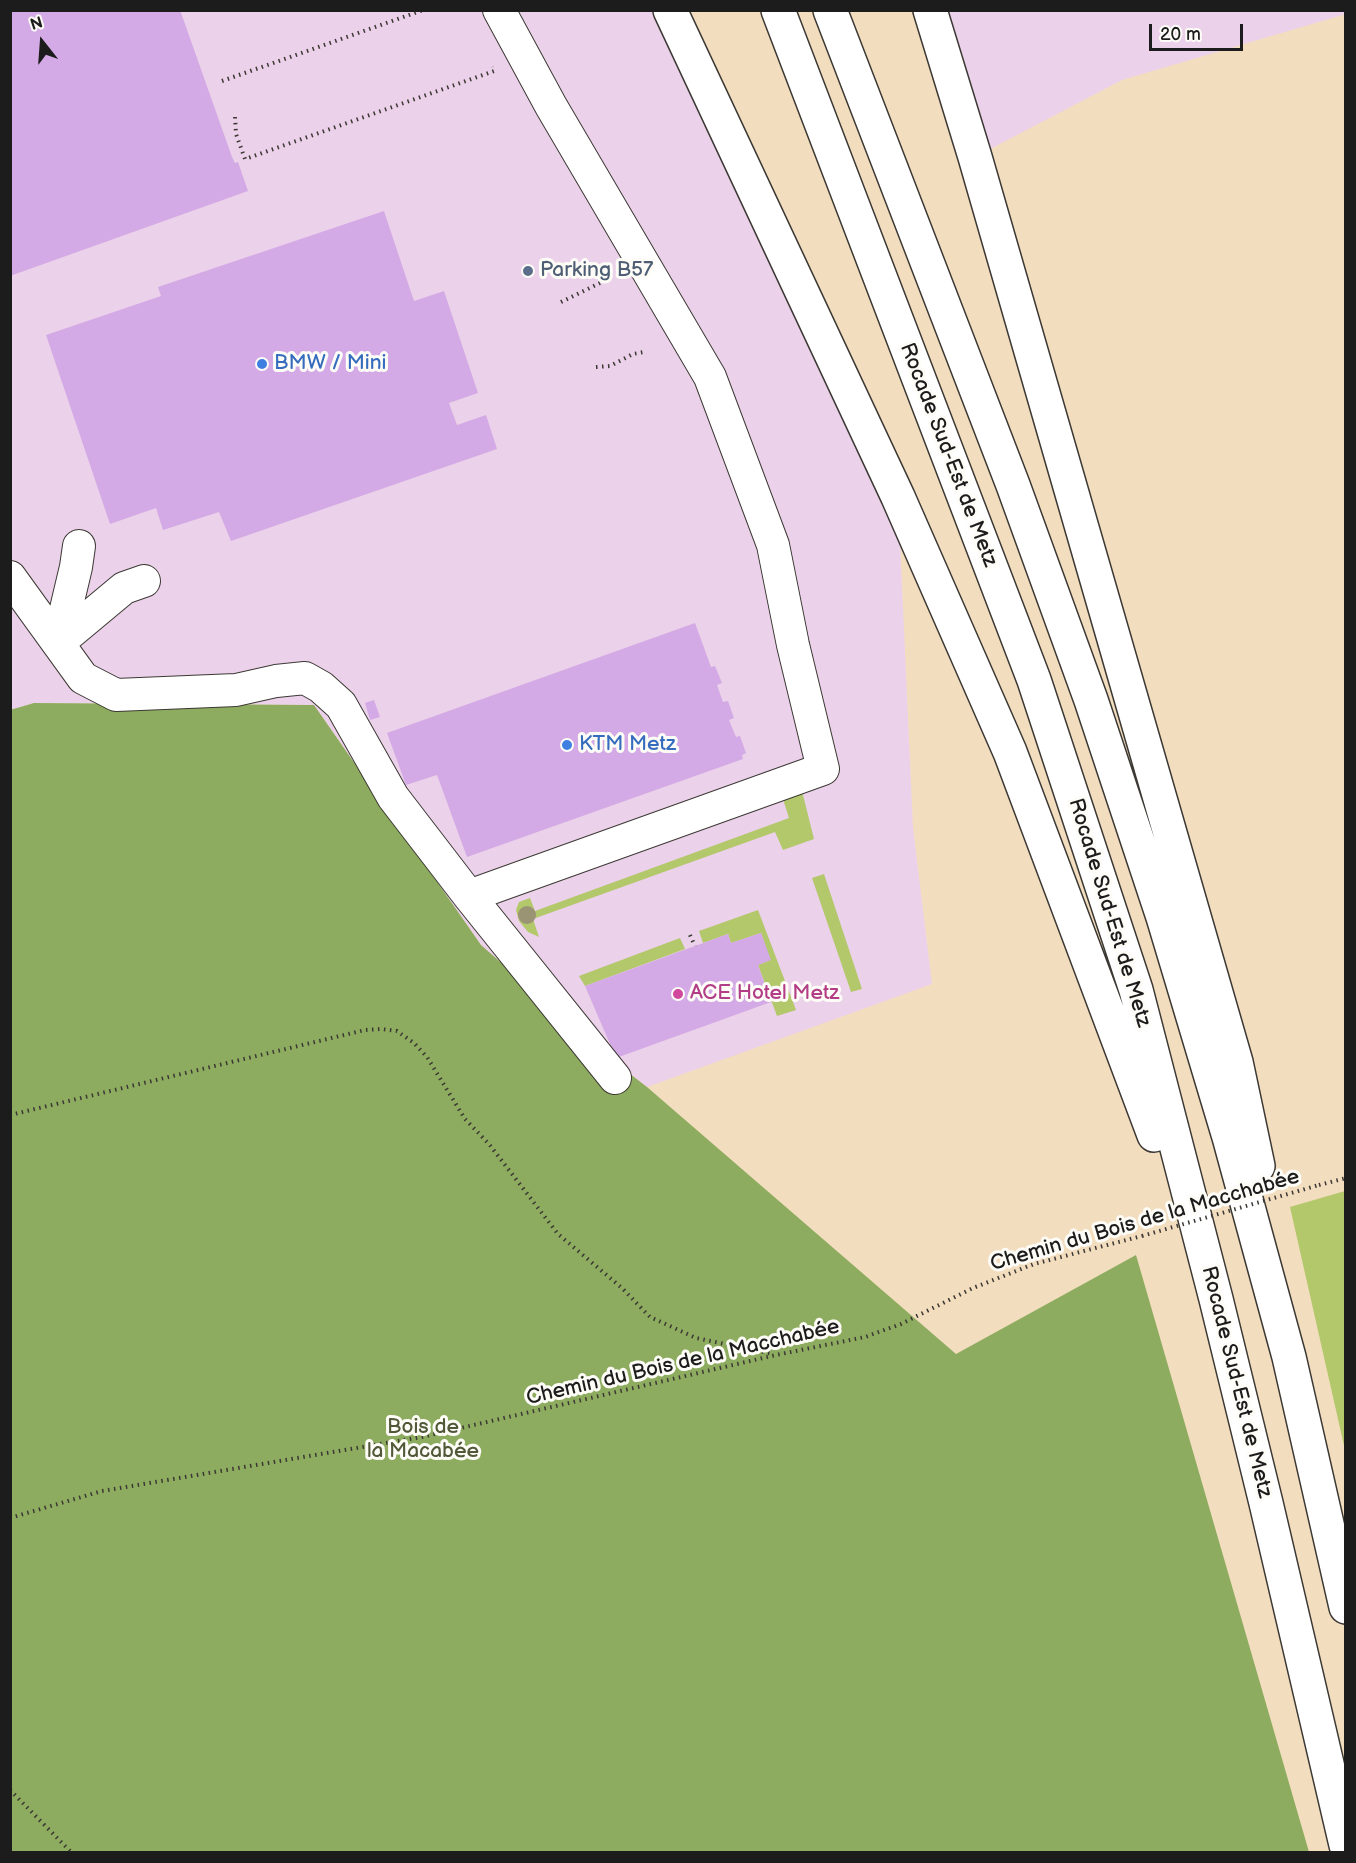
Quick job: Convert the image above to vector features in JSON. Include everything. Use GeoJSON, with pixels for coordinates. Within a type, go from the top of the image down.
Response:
{"type":"FeatureCollection","features":[{"type":"Feature","properties":{"kind":"highway"},"geometry":{"type":"LineString","coordinates":[[670,10],[898,497],[1010,752],[1216,1299]]}},
{"type":"Feature","properties":{"kind":"highway","name":"Rocade Sud-Est de Metz"},"geometry":{"type":"LineString","coordinates":[[778,10],[1034,680],[1136,990],[1216,1299],[1346,1845]]}},
{"type":"Feature","properties":{"kind":"highway"},"geometry":{"type":"LineString","coordinates":[[830,10],[1009,474],[1091,700],[1163,917],[1229,1137],[1289,1357],[1346,1607]]}},
{"type":"Feature","properties":{"kind":"highway"},"geometry":{"type":"LineString","coordinates":[[930,10],[975,157],[1236,1062],[1273,1235],[1289,1357]]}},
{"type":"Feature","properties":{"kind":"lane"},"geometry":{"type":"LineString","coordinates":[[470,896],[823,769],[773,545],[710,377],[551,106],[499,10]]}},
{"type":"Feature","properties":{"kind":"lane"},"geometry":{"type":"LineString","coordinates":[[58,644],[79,546]]}},
{"type":"Feature","properties":{"kind":"lane"},"geometry":{"type":"LineString","coordinates":[[10,577],[83,678],[116,695],[236,690],[276,681],[305,678],[321,687],[341,705],[393,797],[615,1078]]}},
{"type":"Feature","properties":{"kind":"lane"},"geometry":{"type":"LineString","coordinates":[[58,644],[124,588],[144,581]]}},
{"type":"Feature","properties":{"kind":"path"},"geometry":{"type":"LineString","coordinates":[[222,81],[423,10]]}},
{"type":"Feature","properties":{"kind":"path"},"geometry":{"type":"LineString","coordinates":[[235,117],[236,134],[245,159],[494,70],[490,61]]}},
{"type":"Feature","properties":{"kind":"path"},"geometry":{"type":"LineString","coordinates":[[561,302],[600,283]]}},
{"type":"Feature","properties":{"kind":"path"},"geometry":{"type":"LineString","coordinates":[[597,367],[610,366],[633,354],[644,352]]}},
{"type":"Feature","properties":{"kind":"path"},"geometry":{"type":"LineString","coordinates":[[690,935],[695,946]]}},
{"type":"Feature","properties":{"kind":"path"},"geometry":{"type":"LineString","coordinates":[[10,1115],[365,1030],[381,1029],[397,1032],[414,1043],[427,1057],[465,1119],[489,1144],[558,1234],[622,1288],[650,1317],[696,1338],[776,1355]]}},
{"type":"Feature","properties":{"kind":"path","name":"Chemin du Bois de la Macchabée"},"geometry":{"type":"LineString","coordinates":[[10,1518],[102,1491],[422,1437],[776,1355],[865,1337],[901,1324],[973,1288],[1034,1264],[1346,1178]]}},
{"type":"Feature","properties":{"kind":"path"},"geometry":{"type":"LineString","coordinates":[[10,1790],[71,1852]]}},
{"type":"Feature","properties":{"kind":"shaded area"},"geometry":{"type":"Polygon","coordinates":[[[1345,10],[1346,14],[1122,80],[975,157],[930,11],[1345,10]]]}},
{"type":"Feature","properties":{"kind":"shaded area"},"geometry":{"type":"Polygon","coordinates":[[[11,11],[670,11],[898,497],[913,828],[932,984],[647,1087],[612,1060],[481,945],[314,705],[34,703],[11,710],[11,11]]]}},
{"type":"Feature","properties":{"kind":"green space","name":"Bois de la Macabée"},"geometry":{"type":"Polygon","coordinates":[[[34,703],[314,705],[481,945],[956,1354],[1136,1255],[1309,1852],[11,1852],[10,710],[34,703]]]}},
{"type":"Feature","properties":{"kind":"green space"},"geometry":{"type":"Polygon","coordinates":[[[802,791],[814,839],[783,850],[775,832],[533,919],[539,937],[528,932],[519,921],[516,910],[519,902],[530,898],[535,911],[789,818],[782,796],[802,791]]]}},
{"type":"Feature","properties":{"kind":"green space"},"geometry":{"type":"Polygon","coordinates":[[[824,874],[862,989],[851,992],[812,878],[824,874]]]}},
{"type":"Feature","properties":{"kind":"green space"},"geometry":{"type":"Polygon","coordinates":[[[758,910],[796,1010],[777,1016],[758,965],[770,960],[761,933],[731,943],[728,934],[703,943],[699,931],[758,910]]]}},
{"type":"Feature","properties":{"kind":"green space"},"geometry":{"type":"Polygon","coordinates":[[[680,938],[685,949],[585,986],[579,976],[680,938]]]}},
{"type":"Feature","properties":{"kind":"green space"},"geometry":{"type":"Polygon","coordinates":[[[1346,1191],[1345,1450],[1290,1207],[1346,1191]]]}},
{"type":"Feature","properties":{"kind":"building"},"geometry":{"type":"Polygon","coordinates":[[[10,10],[180,10],[232,157],[235,163],[238,162],[248,191],[10,276],[10,10]]]}},
{"type":"Feature","properties":{"kind":"building","name":"BMW / Mini"},"geometry":{"type":"Polygon","coordinates":[[[384,211],[414,301],[444,291],[478,393],[449,403],[457,425],[486,415],[497,449],[231,541],[219,512],[163,530],[156,508],[110,524],[46,335],[161,296],[158,287],[384,211]]]}},
{"type":"Feature","properties":{"kind":"building","name":"KTM Metz"},"geometry":{"type":"Polygon","coordinates":[[[695,623],[711,667],[715,666],[722,683],[717,685],[723,702],[728,701],[734,718],[729,720],[736,737],[740,736],[746,753],[742,755],[743,759],[467,857],[437,775],[406,785],[387,733],[695,623]]]}},
{"type":"Feature","properties":{"kind":"building"},"geometry":{"type":"Polygon","coordinates":[[[374,700],[380,717],[370,720],[365,703],[374,700]]]}},
{"type":"Feature","properties":{"kind":"building","name":"ACE Hotel Metz"},"geometry":{"type":"Polygon","coordinates":[[[761,933],[771,960],[758,965],[771,1002],[616,1058],[585,986],[728,934],[731,943],[761,933]]]}},
{"type":"Feature","properties":{"kind":"place","name":"Parking B57"},"geometry":{"type":"Point","coordinates":[528,271]}},
{"type":"Feature","properties":{"kind":"place","name":"BMW / Mini"},"geometry":{"type":"Point","coordinates":[262,364]}},
{"type":"Feature","properties":{"kind":"place","name":"KTM Metz"},"geometry":{"type":"Point","coordinates":[567,745]}},
{"type":"Feature","properties":{"kind":"place","name":"ACE Hotel Metz"},"geometry":{"type":"Point","coordinates":[678,994]}}]}
